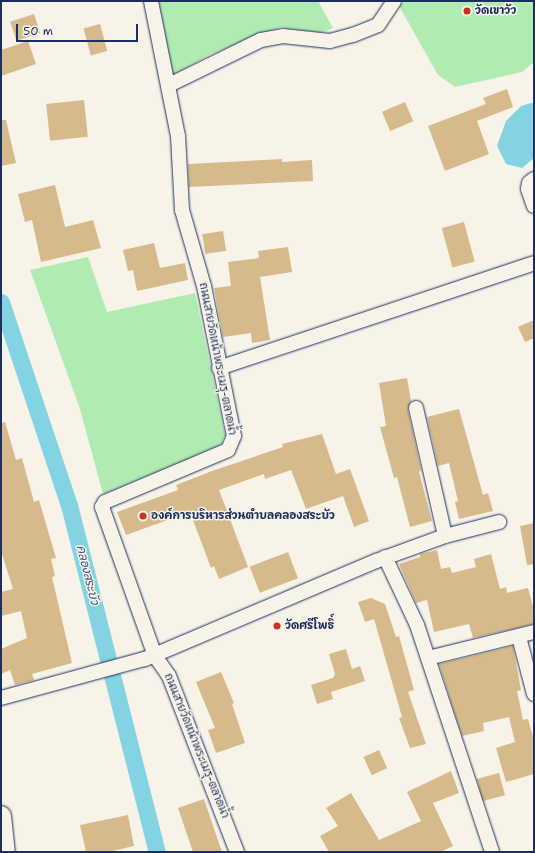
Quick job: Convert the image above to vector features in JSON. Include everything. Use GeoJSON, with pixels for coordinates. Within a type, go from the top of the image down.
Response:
{"type":"FeatureCollection","features":[{"type":"Feature","properties":{"kind":"street","name":"ถนนสายวัดหน้าพระเมรุ-ตลาดน้ำ"},"geometry":{"type":"LineString","coordinates":[[151,1],[178,136],[182,210],[204,286],[219,368],[234,436],[228,450],[102,504],[150,658],[169,676],[238,852]]}},
{"type":"Feature","properties":{"kind":"street"},"geometry":{"type":"LineString","coordinates":[[169,86],[260,40],[283,36],[330,41],[353,35],[378,25],[394,1]]}},
{"type":"Feature","properties":{"kind":"street"},"geometry":{"type":"LineString","coordinates":[[534,179],[529,183],[528,189],[534,206]]}},
{"type":"Feature","properties":{"kind":"street"},"geometry":{"type":"LineString","coordinates":[[219,368],[534,263]]}},
{"type":"Feature","properties":{"kind":"street"},"geometry":{"type":"LineString","coordinates":[[416,408],[444,536]]}},
{"type":"Feature","properties":{"kind":"street"},"geometry":{"type":"LineString","coordinates":[[1,698],[150,658],[324,581],[444,536],[499,522]]}},
{"type":"Feature","properties":{"kind":"street"},"geometry":{"type":"LineString","coordinates":[[385,558],[417,625],[492,852]]}},
{"type":"Feature","properties":{"kind":"street"},"geometry":{"type":"LineString","coordinates":[[428,658],[519,637],[534,632]]}},
{"type":"Feature","properties":{"kind":"street"},"geometry":{"type":"LineString","coordinates":[[519,637],[534,694]]}},
{"type":"Feature","properties":{"kind":"street"},"geometry":{"type":"LineString","coordinates":[[1,816],[6,852]]}},
{"type":"Feature","properties":{"kind":"green space"},"geometry":{"type":"Polygon","coordinates":[[[156,1],[318,1],[333,28],[313,36],[281,27],[211,54],[173,75],[156,1]]]}},
{"type":"Feature","properties":{"kind":"green space"},"geometry":{"type":"Polygon","coordinates":[[[405,1],[534,1],[534,62],[522,72],[455,87],[438,75],[399,6],[405,1]]]}},
{"type":"Feature","properties":{"kind":"green space"},"geometry":{"type":"Polygon","coordinates":[[[88,257],[107,312],[195,293],[225,435],[220,447],[103,494],[80,409],[30,270],[88,257]]]}},
{"type":"Feature","properties":{"kind":"water"},"geometry":{"type":"Polygon","coordinates":[[[531,103],[534,104],[534,158],[522,168],[506,164],[497,146],[506,121],[521,106],[531,103]]]}},
{"type":"Feature","properties":{"kind":"building"},"geometry":{"type":"Polygon","coordinates":[[[34,14],[40,33],[16,41],[10,22],[34,14]]]}},
{"type":"Feature","properties":{"kind":"building"},"geometry":{"type":"Polygon","coordinates":[[[100,24],[107,51],[91,55],[84,28],[100,24]]]}},
{"type":"Feature","properties":{"kind":"building"},"geometry":{"type":"Polygon","coordinates":[[[28,41],[36,64],[1,76],[1,50],[28,41]]]}},
{"type":"Feature","properties":{"kind":"building"},"geometry":{"type":"Polygon","coordinates":[[[507,89],[513,107],[477,121],[489,154],[445,171],[428,126],[486,104],[483,98],[507,89]]]}},
{"type":"Feature","properties":{"kind":"building"},"geometry":{"type":"Polygon","coordinates":[[[84,100],[88,137],[50,141],[46,104],[84,100]]]}},
{"type":"Feature","properties":{"kind":"building"},"geometry":{"type":"Polygon","coordinates":[[[405,102],[413,121],[390,131],[382,112],[405,102]]]}},
{"type":"Feature","properties":{"kind":"building"},"geometry":{"type":"Polygon","coordinates":[[[1,120],[6,120],[16,163],[1,166],[1,120]]]}},
{"type":"Feature","properties":{"kind":"building"},"geometry":{"type":"Polygon","coordinates":[[[282,159],[282,162],[312,160],[313,181],[189,187],[188,164],[282,159]]]}},
{"type":"Feature","properties":{"kind":"building"},"geometry":{"type":"Polygon","coordinates":[[[55,185],[65,227],[93,220],[101,248],[41,262],[32,220],[25,222],[18,194],[55,185]]]}},
{"type":"Feature","properties":{"kind":"building"},"geometry":{"type":"Polygon","coordinates":[[[464,222],[475,262],[452,268],[442,228],[464,222]]]}},
{"type":"Feature","properties":{"kind":"building"},"geometry":{"type":"Polygon","coordinates":[[[223,231],[226,251],[205,254],[202,234],[223,231]]]}},
{"type":"Feature","properties":{"kind":"building"},"geometry":{"type":"Polygon","coordinates":[[[154,243],[160,268],[185,263],[188,280],[137,291],[133,270],[128,271],[123,250],[154,243]]]}},
{"type":"Feature","properties":{"kind":"building"},"geometry":{"type":"Polygon","coordinates":[[[288,247],[292,272],[260,277],[270,340],[252,343],[251,333],[223,337],[214,288],[231,286],[228,262],[259,258],[258,251],[288,247]]]}},
{"type":"Feature","properties":{"kind":"building"},"geometry":{"type":"Polygon","coordinates":[[[534,320],[534,338],[525,342],[518,327],[534,320]]]}},
{"type":"Feature","properties":{"kind":"building"},"geometry":{"type":"Polygon","coordinates":[[[407,378],[411,401],[408,410],[421,470],[419,472],[432,521],[410,527],[397,477],[394,478],[380,427],[386,426],[379,383],[407,378]]]}},
{"type":"Feature","properties":{"kind":"building"},"geometry":{"type":"Polygon","coordinates":[[[459,409],[483,495],[488,493],[493,511],[459,519],[455,502],[458,501],[449,463],[438,466],[427,417],[459,409]]]}},
{"type":"Feature","properties":{"kind":"building"},"geometry":{"type":"Polygon","coordinates":[[[5,422],[16,460],[22,458],[34,502],[39,500],[56,558],[51,559],[55,576],[52,577],[72,663],[32,674],[34,680],[15,685],[10,670],[1,674],[1,649],[27,638],[21,611],[1,616],[1,592],[13,589],[1,551],[1,423],[5,422]]]}},
{"type":"Feature","properties":{"kind":"building"},"geometry":{"type":"Polygon","coordinates":[[[322,434],[336,474],[350,469],[369,521],[354,527],[343,496],[306,509],[291,470],[265,479],[264,474],[219,490],[248,567],[219,579],[214,566],[211,568],[190,512],[126,535],[117,512],[178,490],[176,485],[283,447],[282,444],[322,434]]]}},
{"type":"Feature","properties":{"kind":"building"},"geometry":{"type":"Polygon","coordinates":[[[534,523],[534,564],[527,565],[520,526],[534,523]]]}},
{"type":"Feature","properties":{"kind":"building"},"geometry":{"type":"Polygon","coordinates":[[[437,550],[441,569],[450,567],[452,573],[476,567],[474,559],[491,554],[500,589],[506,587],[507,593],[528,588],[534,610],[534,624],[473,638],[469,624],[434,632],[427,600],[416,603],[399,564],[420,557],[420,554],[437,550]]]}},
{"type":"Feature","properties":{"kind":"building"},"geometry":{"type":"Polygon","coordinates":[[[288,552],[298,578],[260,593],[250,567],[288,552]]]}},
{"type":"Feature","properties":{"kind":"building"},"geometry":{"type":"Polygon","coordinates":[[[371,598],[385,604],[396,637],[399,636],[414,690],[408,692],[426,744],[410,748],[399,718],[402,717],[374,619],[365,622],[358,602],[371,598]]]}},
{"type":"Feature","properties":{"kind":"building"},"geometry":{"type":"Polygon","coordinates":[[[513,646],[521,690],[517,691],[523,720],[528,719],[534,740],[534,774],[506,782],[496,748],[515,742],[509,717],[483,723],[484,731],[462,736],[439,664],[513,646]]]}},
{"type":"Feature","properties":{"kind":"building"},"geometry":{"type":"Polygon","coordinates":[[[346,649],[352,669],[360,666],[365,681],[331,692],[333,699],[317,704],[311,685],[333,678],[335,674],[329,654],[346,649]]]}},
{"type":"Feature","properties":{"kind":"building"},"geometry":{"type":"Polygon","coordinates":[[[221,672],[234,703],[232,704],[245,743],[216,753],[208,730],[215,728],[196,682],[221,672]]]}},
{"type":"Feature","properties":{"kind":"building"},"geometry":{"type":"Polygon","coordinates":[[[379,750],[387,768],[372,775],[363,757],[379,750]]]}},
{"type":"Feature","properties":{"kind":"building"},"geometry":{"type":"Polygon","coordinates":[[[451,771],[459,793],[433,803],[453,846],[440,852],[329,852],[320,836],[338,826],[326,808],[351,793],[379,840],[421,821],[407,792],[451,771]]]}},
{"type":"Feature","properties":{"kind":"building"},"geometry":{"type":"Polygon","coordinates":[[[499,773],[505,795],[483,801],[477,779],[499,773]]]}},
{"type":"Feature","properties":{"kind":"building"},"geometry":{"type":"Polygon","coordinates":[[[204,799],[222,852],[193,852],[178,808],[204,799]]]}},
{"type":"Feature","properties":{"kind":"building"},"geometry":{"type":"Polygon","coordinates":[[[128,815],[134,846],[108,852],[86,852],[80,825],[128,815]]]}},
{"type":"Feature","properties":{"kind":"waterway","name":"คลองสระบัว"},"geometry":{"type":"LineString","coordinates":[[1,302],[69,505],[157,852]]}},
{"type":"Feature","properties":{"kind":"place","name":"วัดเขาวัว"},"geometry":{"type":"Point","coordinates":[467,11]}},
{"type":"Feature","properties":{"kind":"place","name":"องค์การบริหารส่วนตำบลคลองสระบัว"},"geometry":{"type":"Point","coordinates":[143,516]}},
{"type":"Feature","properties":{"kind":"place","name":"วัดศรีโพธิ์"},"geometry":{"type":"Point","coordinates":[277,626]}}]}
